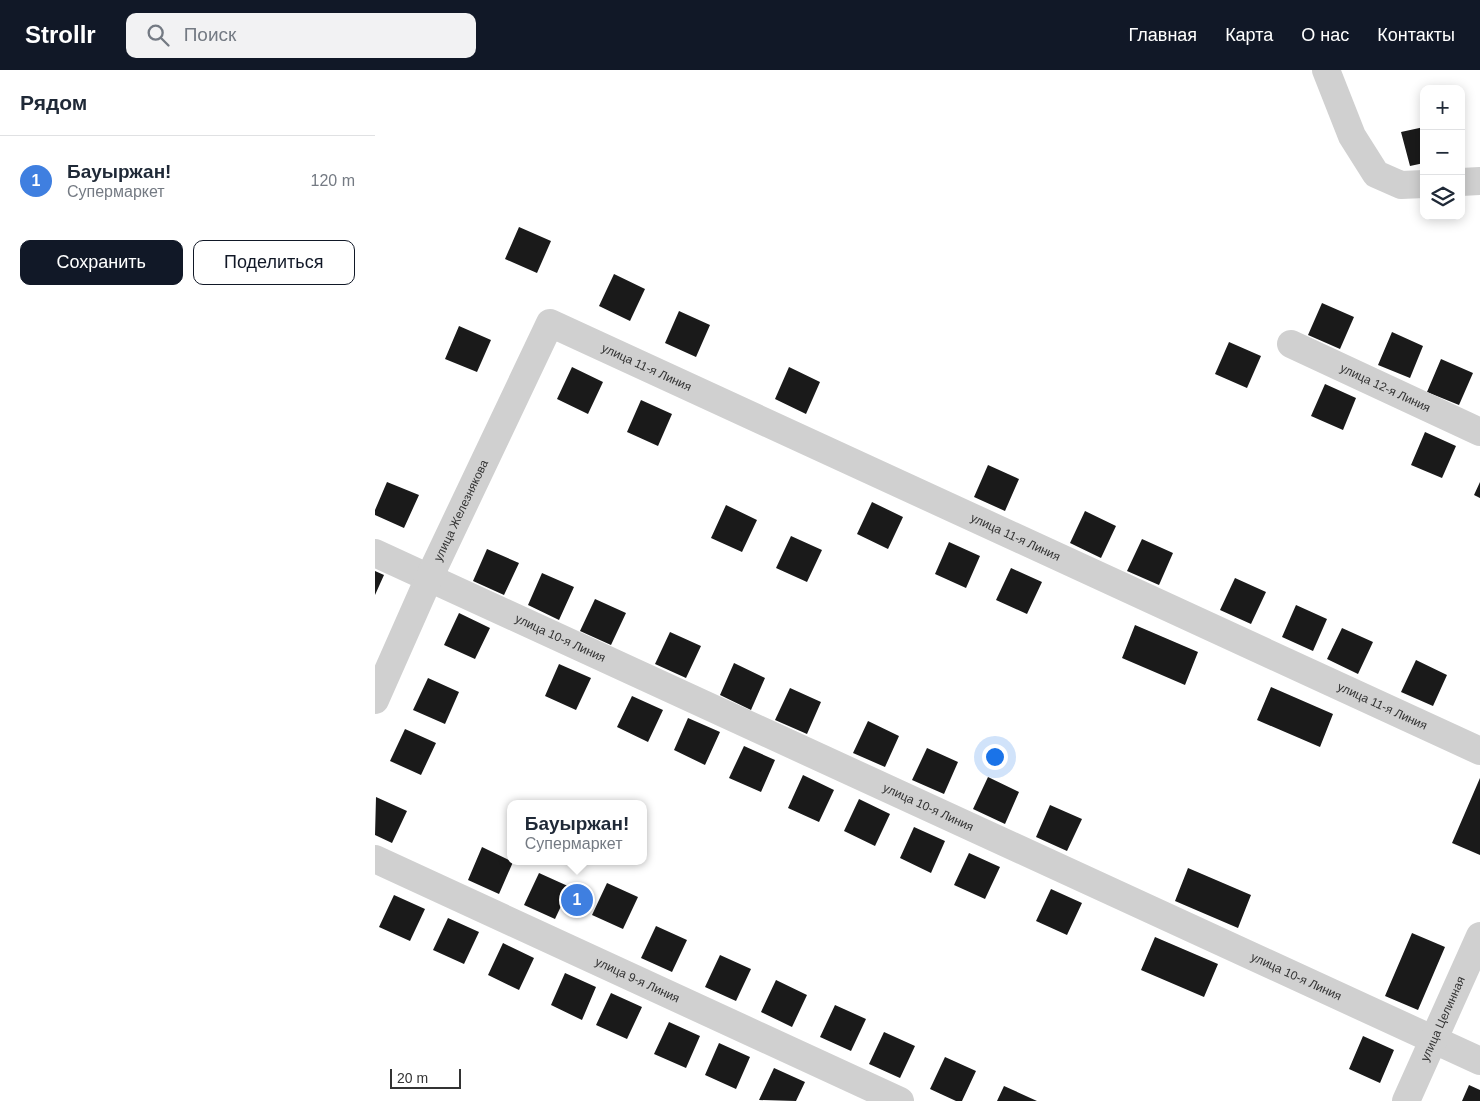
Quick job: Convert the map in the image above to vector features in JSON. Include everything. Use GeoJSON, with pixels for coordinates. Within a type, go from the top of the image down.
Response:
{"type":"FeatureCollection","features":[{"type":"Feature","properties":{"kind":"street"},"geometry":{"type":"LineString","coordinates":[[1326,70],[1352,136],[1376,174],[1401,185],[1420,184]]}},
{"type":"Feature","properties":{"kind":"street"},"geometry":{"type":"LineString","coordinates":[[1465,182],[1480,180]]}},
{"type":"Feature","properties":{"kind":"street","name":"улица Железнякова"},"geometry":{"type":"LineString","coordinates":[[375,700],[429,578],[550,323]]}},
{"type":"Feature","properties":{"kind":"street","name":"улица 11-я Линия"},"geometry":{"type":"LineString","coordinates":[[550,323],[1480,751]]}},
{"type":"Feature","properties":{"kind":"street","name":"улица 12-я Линия"},"geometry":{"type":"LineString","coordinates":[[1291,344],[1480,432]]}},
{"type":"Feature","properties":{"kind":"street","name":"улица 10-я Линия"},"geometry":{"type":"LineString","coordinates":[[375,553],[1480,1061]]}},
{"type":"Feature","properties":{"kind":"street","name":"улица 9-я Линия"},"geometry":{"type":"LineString","coordinates":[[375,859],[900,1101]]}},
{"type":"Feature","properties":{"kind":"street","name":"улица Целинная"},"geometry":{"type":"LineString","coordinates":[[1406,1101],[1480,936]]}},
{"type":"Feature","properties":{"kind":"building"},"geometry":{"type":"Polygon","coordinates":[[[1420,128],[1420,164],[1410,166],[1401,132],[1420,128]]]}},
{"type":"Feature","properties":{"kind":"building"},"geometry":{"type":"Polygon","coordinates":[[[519,227],[551,241],[537,273],[505,259],[519,227]]]}},
{"type":"Feature","properties":{"kind":"building"},"geometry":{"type":"Polygon","coordinates":[[[614,274],[645,289],[630,321],[599,306],[614,274]]]}},
{"type":"Feature","properties":{"kind":"building"},"geometry":{"type":"Polygon","coordinates":[[[1322,303],[1354,317],[1340,349],[1308,335],[1322,303]]]}},
{"type":"Feature","properties":{"kind":"building"},"geometry":{"type":"Polygon","coordinates":[[[679,311],[710,325],[696,357],[665,343],[679,311]]]}},
{"type":"Feature","properties":{"kind":"building"},"geometry":{"type":"Polygon","coordinates":[[[459,326],[491,340],[477,372],[445,359],[459,326]]]}},
{"type":"Feature","properties":{"kind":"building"},"geometry":{"type":"Polygon","coordinates":[[[1392,332],[1423,346],[1410,378],[1378,365],[1392,332]]]}},
{"type":"Feature","properties":{"kind":"building"},"geometry":{"type":"Polygon","coordinates":[[[1229,342],[1261,356],[1247,388],[1215,374],[1229,342]]]}},
{"type":"Feature","properties":{"kind":"building"},"geometry":{"type":"Polygon","coordinates":[[[1441,359],[1473,373],[1459,405],[1427,392],[1441,359]]]}},
{"type":"Feature","properties":{"kind":"building"},"geometry":{"type":"Polygon","coordinates":[[[572,367],[603,382],[588,414],[557,399],[572,367]]]}},
{"type":"Feature","properties":{"kind":"building"},"geometry":{"type":"Polygon","coordinates":[[[789,367],[820,382],[806,414],[775,399],[789,367]]]}},
{"type":"Feature","properties":{"kind":"building"},"geometry":{"type":"Polygon","coordinates":[[[1325,384],[1356,398],[1343,430],[1311,416],[1325,384]]]}},
{"type":"Feature","properties":{"kind":"building"},"geometry":{"type":"Polygon","coordinates":[[[641,400],[672,414],[658,446],[627,432],[641,400]]]}},
{"type":"Feature","properties":{"kind":"building"},"geometry":{"type":"Polygon","coordinates":[[[1425,432],[1456,446],[1442,478],[1411,465],[1425,432]]]}},
{"type":"Feature","properties":{"kind":"building"},"geometry":{"type":"Polygon","coordinates":[[[988,465],[1019,479],[1005,511],[974,497],[988,465]]]}},
{"type":"Feature","properties":{"kind":"building"},"geometry":{"type":"Polygon","coordinates":[[[387,482],[419,495],[404,528],[375,515],[375,510],[387,482]]]}},
{"type":"Feature","properties":{"kind":"building"},"geometry":{"type":"Polygon","coordinates":[[[1480,482],[1480,498],[1474,495],[1480,482]]]}},
{"type":"Feature","properties":{"kind":"building"},"geometry":{"type":"Polygon","coordinates":[[[872,502],[903,517],[888,549],[857,534],[872,502]]]}},
{"type":"Feature","properties":{"kind":"building"},"geometry":{"type":"Polygon","coordinates":[[[726,505],[757,520],[742,552],[711,538],[726,505]]]}},
{"type":"Feature","properties":{"kind":"building"},"geometry":{"type":"Polygon","coordinates":[[[1085,511],[1116,526],[1101,558],[1070,543],[1085,511]]]}},
{"type":"Feature","properties":{"kind":"building"},"geometry":{"type":"Polygon","coordinates":[[[791,536],[822,550],[807,582],[776,568],[791,536]]]}},
{"type":"Feature","properties":{"kind":"building"},"geometry":{"type":"Polygon","coordinates":[[[1142,539],[1173,553],[1159,585],[1127,571],[1142,539]]]}},
{"type":"Feature","properties":{"kind":"building"},"geometry":{"type":"Polygon","coordinates":[[[949,542],[980,556],[966,588],[935,574],[949,542]]]}},
{"type":"Feature","properties":{"kind":"building"},"geometry":{"type":"Polygon","coordinates":[[[487,549],[519,563],[504,595],[473,581],[487,549]]]}},
{"type":"Feature","properties":{"kind":"building"},"geometry":{"type":"Polygon","coordinates":[[[1011,568],[1042,582],[1027,614],[996,600],[1011,568]]]}},
{"type":"Feature","properties":{"kind":"building"},"geometry":{"type":"Polygon","coordinates":[[[375,571],[384,575],[375,595],[375,571]]]}},
{"type":"Feature","properties":{"kind":"building"},"geometry":{"type":"Polygon","coordinates":[[[542,573],[574,587],[559,620],[528,605],[542,573]]]}},
{"type":"Feature","properties":{"kind":"building"},"geometry":{"type":"Polygon","coordinates":[[[1235,578],[1266,592],[1251,624],[1220,610],[1235,578]]]}},
{"type":"Feature","properties":{"kind":"building"},"geometry":{"type":"Polygon","coordinates":[[[595,599],[626,613],[611,645],[580,631],[595,599]]]}},
{"type":"Feature","properties":{"kind":"building"},"geometry":{"type":"Polygon","coordinates":[[[1296,605],[1327,619],[1313,651],[1282,637],[1296,605]]]}},
{"type":"Feature","properties":{"kind":"building"},"geometry":{"type":"Polygon","coordinates":[[[459,613],[490,628],[475,659],[444,645],[459,613]]]}},
{"type":"Feature","properties":{"kind":"building"},"geometry":{"type":"Polygon","coordinates":[[[1135,625],[1198,652],[1185,685],[1122,658],[1135,625]]]}},
{"type":"Feature","properties":{"kind":"building"},"geometry":{"type":"Polygon","coordinates":[[[1342,628],[1373,642],[1358,674],[1327,659],[1342,628]]]}},
{"type":"Feature","properties":{"kind":"building"},"geometry":{"type":"Polygon","coordinates":[[[670,632],[701,646],[686,678],[655,664],[670,632]]]}},
{"type":"Feature","properties":{"kind":"building"},"geometry":{"type":"Polygon","coordinates":[[[1416,660],[1447,675],[1433,706],[1401,692],[1416,660]]]}},
{"type":"Feature","properties":{"kind":"building"},"geometry":{"type":"Polygon","coordinates":[[[734,663],[765,678],[751,710],[720,695],[734,663]]]}},
{"type":"Feature","properties":{"kind":"building"},"geometry":{"type":"Polygon","coordinates":[[[559,664],[591,678],[576,710],[545,696],[559,664]]]}},
{"type":"Feature","properties":{"kind":"building"},"geometry":{"type":"Polygon","coordinates":[[[428,678],[459,692],[445,724],[413,710],[428,678]]]}},
{"type":"Feature","properties":{"kind":"building"},"geometry":{"type":"Polygon","coordinates":[[[1271,687],[1333,714],[1320,747],[1257,720],[1271,687]]]}},
{"type":"Feature","properties":{"kind":"building"},"geometry":{"type":"Polygon","coordinates":[[[790,688],[821,702],[807,734],[775,720],[790,688]]]}},
{"type":"Feature","properties":{"kind":"building"},"geometry":{"type":"Polygon","coordinates":[[[632,696],[663,710],[648,742],[617,727],[632,696]]]}},
{"type":"Feature","properties":{"kind":"building"},"geometry":{"type":"Polygon","coordinates":[[[688,718],[720,732],[705,765],[674,750],[688,718]]]}},
{"type":"Feature","properties":{"kind":"building"},"geometry":{"type":"Polygon","coordinates":[[[868,721],[899,736],[885,767],[853,753],[868,721]]]}},
{"type":"Feature","properties":{"kind":"building"},"geometry":{"type":"Polygon","coordinates":[[[405,729],[436,743],[421,775],[390,761],[405,729]]]}},
{"type":"Feature","properties":{"kind":"building"},"geometry":{"type":"Polygon","coordinates":[[[744,746],[775,760],[761,792],[729,778],[744,746]]]}},
{"type":"Feature","properties":{"kind":"building"},"geometry":{"type":"Polygon","coordinates":[[[927,748],[958,762],[944,794],[912,780],[927,748]]]}},
{"type":"Feature","properties":{"kind":"building"},"geometry":{"type":"Polygon","coordinates":[[[803,775],[834,790],[819,822],[788,808],[803,775]]]}},
{"type":"Feature","properties":{"kind":"building"},"geometry":{"type":"Polygon","coordinates":[[[988,777],[1019,792],[1005,824],[973,809],[988,777]]]}},
{"type":"Feature","properties":{"kind":"building"},"geometry":{"type":"Polygon","coordinates":[[[1480,778],[1480,855],[1452,843],[1480,778]]]}},
{"type":"Feature","properties":{"kind":"building"},"geometry":{"type":"Polygon","coordinates":[[[376,797],[407,811],[392,843],[375,835],[376,797]]]}},
{"type":"Feature","properties":{"kind":"building"},"geometry":{"type":"Polygon","coordinates":[[[859,799],[890,814],[875,846],[844,831],[859,799]]]}},
{"type":"Feature","properties":{"kind":"building"},"geometry":{"type":"Polygon","coordinates":[[[1050,805],[1082,819],[1067,851],[1036,837],[1050,805]]]}},
{"type":"Feature","properties":{"kind":"building"},"geometry":{"type":"Polygon","coordinates":[[[914,827],[945,841],[931,873],[900,858],[914,827]]]}},
{"type":"Feature","properties":{"kind":"building"},"geometry":{"type":"Polygon","coordinates":[[[482,847],[507,859],[507,865],[512,865],[499,894],[468,880],[482,847]]]}},
{"type":"Feature","properties":{"kind":"building"},"geometry":{"type":"Polygon","coordinates":[[[969,853],[1000,867],[985,899],[954,885],[969,853]]]}},
{"type":"Feature","properties":{"kind":"building"},"geometry":{"type":"Polygon","coordinates":[[[1188,868],[1251,895],[1238,928],[1175,901],[1188,868]]]}},
{"type":"Feature","properties":{"kind":"building"},"geometry":{"type":"Polygon","coordinates":[[[539,873],[570,887],[555,919],[524,905],[539,873]]]}},
{"type":"Feature","properties":{"kind":"building"},"geometry":{"type":"Polygon","coordinates":[[[607,883],[638,897],[623,929],[592,915],[607,883]]]}},
{"type":"Feature","properties":{"kind":"building"},"geometry":{"type":"Polygon","coordinates":[[[1051,889],[1082,903],[1067,935],[1036,921],[1051,889]]]}},
{"type":"Feature","properties":{"kind":"building"},"geometry":{"type":"Polygon","coordinates":[[[394,895],[425,909],[410,941],[379,927],[394,895]]]}},
{"type":"Feature","properties":{"kind":"building"},"geometry":{"type":"Polygon","coordinates":[[[448,918],[479,932],[464,964],[433,950],[448,918]]]}},
{"type":"Feature","properties":{"kind":"building"},"geometry":{"type":"Polygon","coordinates":[[[656,926],[687,940],[672,972],[641,958],[656,926]]]}},
{"type":"Feature","properties":{"kind":"building"},"geometry":{"type":"Polygon","coordinates":[[[1412,933],[1445,947],[1418,1010],[1385,996],[1412,933]]]}},
{"type":"Feature","properties":{"kind":"building"},"geometry":{"type":"Polygon","coordinates":[[[1155,937],[1218,964],[1204,997],[1141,970],[1155,937]]]}},
{"type":"Feature","properties":{"kind":"building"},"geometry":{"type":"Polygon","coordinates":[[[503,943],[534,958],[519,990],[488,975],[503,943]]]}},
{"type":"Feature","properties":{"kind":"building"},"geometry":{"type":"Polygon","coordinates":[[[720,955],[751,969],[736,1001],[705,987],[720,955]]]}},
{"type":"Feature","properties":{"kind":"building"},"geometry":{"type":"Polygon","coordinates":[[[565,973],[596,987],[582,1020],[551,1005],[565,973]]]}},
{"type":"Feature","properties":{"kind":"building"},"geometry":{"type":"Polygon","coordinates":[[[776,980],[807,995],[792,1027],[761,1012],[776,980]]]}},
{"type":"Feature","properties":{"kind":"building"},"geometry":{"type":"Polygon","coordinates":[[[611,993],[642,1007],[627,1039],[596,1025],[611,993]]]}},
{"type":"Feature","properties":{"kind":"building"},"geometry":{"type":"Polygon","coordinates":[[[835,1005],[866,1019],[851,1051],[820,1037],[835,1005]]]}},
{"type":"Feature","properties":{"kind":"building"},"geometry":{"type":"Polygon","coordinates":[[[669,1022],[700,1036],[686,1068],[654,1054],[669,1022]]]}},
{"type":"Feature","properties":{"kind":"building"},"geometry":{"type":"Polygon","coordinates":[[[884,1032],[915,1046],[900,1078],[869,1064],[884,1032]]]}},
{"type":"Feature","properties":{"kind":"building"},"geometry":{"type":"Polygon","coordinates":[[[1363,1036],[1394,1050],[1380,1083],[1349,1069],[1363,1036]]]}},
{"type":"Feature","properties":{"kind":"building"},"geometry":{"type":"Polygon","coordinates":[[[719,1043],[750,1057],[736,1089],[705,1075],[719,1043]]]}},
{"type":"Feature","properties":{"kind":"building"},"geometry":{"type":"Polygon","coordinates":[[[945,1057],[976,1071],[962,1101],[956,1101],[930,1089],[945,1057]]]}},
{"type":"Feature","properties":{"kind":"building"},"geometry":{"type":"Polygon","coordinates":[[[774,1068],[805,1082],[796,1101],[759,1100],[774,1068]]]}},
{"type":"Feature","properties":{"kind":"building"},"geometry":{"type":"Polygon","coordinates":[[[1469,1085],[1480,1090],[1480,1101],[1462,1101],[1469,1085]]]}},
{"type":"Feature","properties":{"kind":"building"},"geometry":{"type":"Polygon","coordinates":[[[1004,1086],[1037,1101],[997,1101],[1004,1086]]]}},
{"type":"Feature","properties":{"kind":"place","name":"Бауыржан!"},"geometry":{"type":"Point","coordinates":[577,900]}}]}
